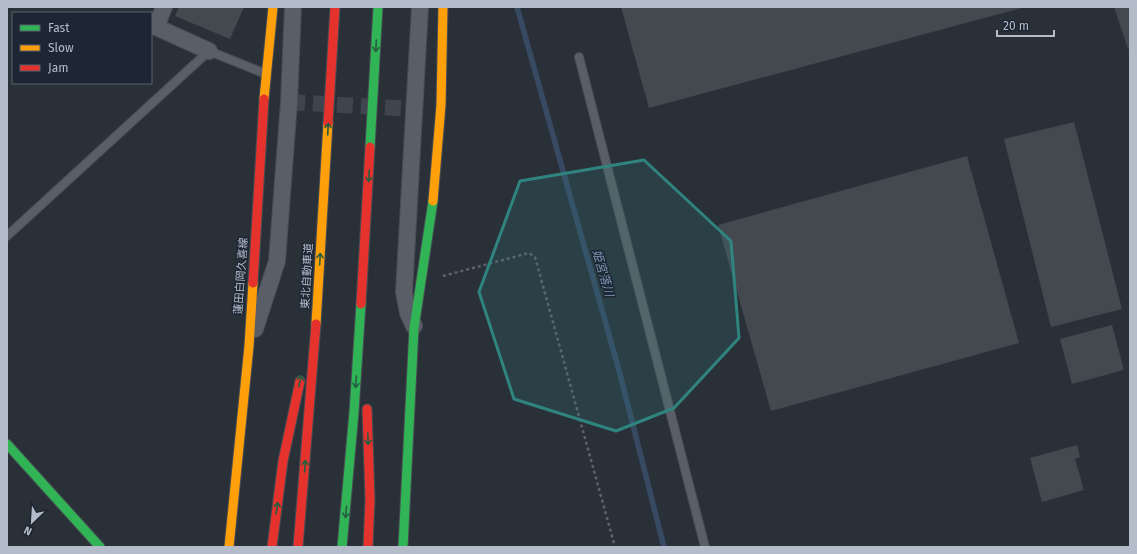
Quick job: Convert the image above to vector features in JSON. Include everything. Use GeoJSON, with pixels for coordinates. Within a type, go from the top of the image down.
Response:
{"type":"FeatureCollection","features":[{"type":"Feature","properties":{"kind":"main road","name":"蓮田白岡久喜線"},"geometry":{"type":"LineString","coordinates":[[229,547],[249,346],[266,75],[273,7]]}},
{"type":"Feature","properties":{"kind":"main road","name":"東北自動車道"},"geometry":{"type":"LineString","coordinates":[[298,547],[318,298],[335,7]]}},
{"type":"Feature","properties":{"kind":"main road"},"geometry":{"type":"LineString","coordinates":[[342,547],[350,475],[362,302],[378,7]]}},
{"type":"Feature","properties":{"kind":"main road"},"geometry":{"type":"LineString","coordinates":[[402,547],[414,328],[432,211],[441,105],[443,7]]}},
{"type":"Feature","properties":{"kind":"main road"},"geometry":{"type":"LineString","coordinates":[[272,547],[283,461],[318,298]]}},
{"type":"Feature","properties":{"kind":"main road"},"geometry":{"type":"LineString","coordinates":[[362,302],[365,381]]}},
{"type":"Feature","properties":{"kind":"main road"},"geometry":{"type":"LineString","coordinates":[[366,396],[370,499],[368,547]]}},
{"type":"Feature","properties":{"kind":"main road"},"geometry":{"type":"LineString","coordinates":[[7,444],[100,547]]}},
{"type":"Feature","properties":{"kind":"street"},"geometry":{"type":"LineString","coordinates":[[164,7],[156,27],[208,51]]}},
{"type":"Feature","properties":{"kind":"street"},"geometry":{"type":"LineString","coordinates":[[249,346],[277,261],[289,102],[293,7]]}},
{"type":"Feature","properties":{"kind":"street"},"geometry":{"type":"LineString","coordinates":[[414,328],[408,313],[404,292],[420,7]]}},
{"type":"Feature","properties":{"kind":"lane"},"geometry":{"type":"LineString","coordinates":[[7,236],[208,51],[266,75]]}},
{"type":"Feature","properties":{"kind":"lane"},"geometry":{"type":"LineString","coordinates":[[579,57],[705,547]]}},
{"type":"Feature","properties":{"kind":"path"},"geometry":{"type":"LineString","coordinates":[[422,278],[438,277],[529,253],[535,257],[615,547]]}},
{"type":"Feature","properties":{"kind":"highlighted area"},"geometry":{"type":"Polygon","coordinates":[[[644,160],[731,241],[739,338],[674,408],[616,431],[514,399],[479,292],[520,181],[644,160]]]}},
{"type":"Feature","properties":{"kind":"building"},"geometry":{"type":"Polygon","coordinates":[[[179,7],[244,7],[230,39],[175,16],[179,7]]]}},
{"type":"Feature","properties":{"kind":"building"},"geometry":{"type":"Polygon","coordinates":[[[621,7],[1025,7],[649,108],[621,7]]]}},
{"type":"Feature","properties":{"kind":"building"},"geometry":{"type":"Polygon","coordinates":[[[1114,7],[1130,7],[1130,48],[1128,49],[1114,7]]]}},
{"type":"Feature","properties":{"kind":"building"},"geometry":{"type":"Polygon","coordinates":[[[1074,122],[1122,309],[1051,327],[1004,139],[1074,122]]]}},
{"type":"Feature","properties":{"kind":"building"},"geometry":{"type":"Polygon","coordinates":[[[967,156],[1019,343],[771,411],[718,225],[967,156]]]}},
{"type":"Feature","properties":{"kind":"building"},"geometry":{"type":"Polygon","coordinates":[[[1112,325],[1124,370],[1072,384],[1060,339],[1112,325]]]}},
{"type":"Feature","properties":{"kind":"building"},"geometry":{"type":"Polygon","coordinates":[[[1077,445],[1080,457],[1075,459],[1084,490],[1042,502],[1030,458],[1077,445]]]}},
{"type":"Feature","properties":{"kind":"waterway","name":"姫宮落川"},"geometry":{"type":"LineString","coordinates":[[517,7],[620,374],[664,547]]}},
{"type":"Feature","properties":{"kind":"tunnel"},"geometry":{"type":"LineString","coordinates":[[289,102],[414,109]]}},
{"type":"Feature","properties":{"kind":"traffic: fast"},"geometry":{"type":"LineString","coordinates":[[370,147],[378,7]]}},
{"type":"Feature","properties":{"kind":"traffic: fast"},"geometry":{"type":"LineString","coordinates":[[403,547],[414,328],[433,201]]}},
{"type":"Feature","properties":{"kind":"traffic: fast"},"geometry":{"type":"LineString","coordinates":[[342,547],[354,412],[361,304]]}},
{"type":"Feature","properties":{"kind":"traffic: fast"},"geometry":{"type":"LineString","coordinates":[[7,444],[100,547]]}},
{"type":"Feature","properties":{"kind":"traffic: slow"},"geometry":{"type":"LineString","coordinates":[[264,99],[273,7]]}},
{"type":"Feature","properties":{"kind":"traffic: slow"},"geometry":{"type":"LineString","coordinates":[[433,201],[441,105],[443,7]]}},
{"type":"Feature","properties":{"kind":"traffic: slow"},"geometry":{"type":"LineString","coordinates":[[316,324],[328,123]]}},
{"type":"Feature","properties":{"kind":"traffic: slow"},"geometry":{"type":"LineString","coordinates":[[229,547],[249,346],[253,283]]}},
{"type":"Feature","properties":{"kind":"traffic: jam"},"geometry":{"type":"LineString","coordinates":[[328,123],[335,7]]}},
{"type":"Feature","properties":{"kind":"traffic: jam"},"geometry":{"type":"LineString","coordinates":[[253,283],[264,99]]}},
{"type":"Feature","properties":{"kind":"traffic: jam"},"geometry":{"type":"LineString","coordinates":[[361,304],[370,147]]}},
{"type":"Feature","properties":{"kind":"traffic: jam"},"geometry":{"type":"LineString","coordinates":[[298,547],[316,324]]}},
{"type":"Feature","properties":{"kind":"traffic: jam"},"geometry":{"type":"LineString","coordinates":[[272,547],[283,461],[300,381]]}},
{"type":"Feature","properties":{"kind":"traffic: jam"},"geometry":{"type":"LineString","coordinates":[[367,409],[370,499],[368,547]]}}]}
